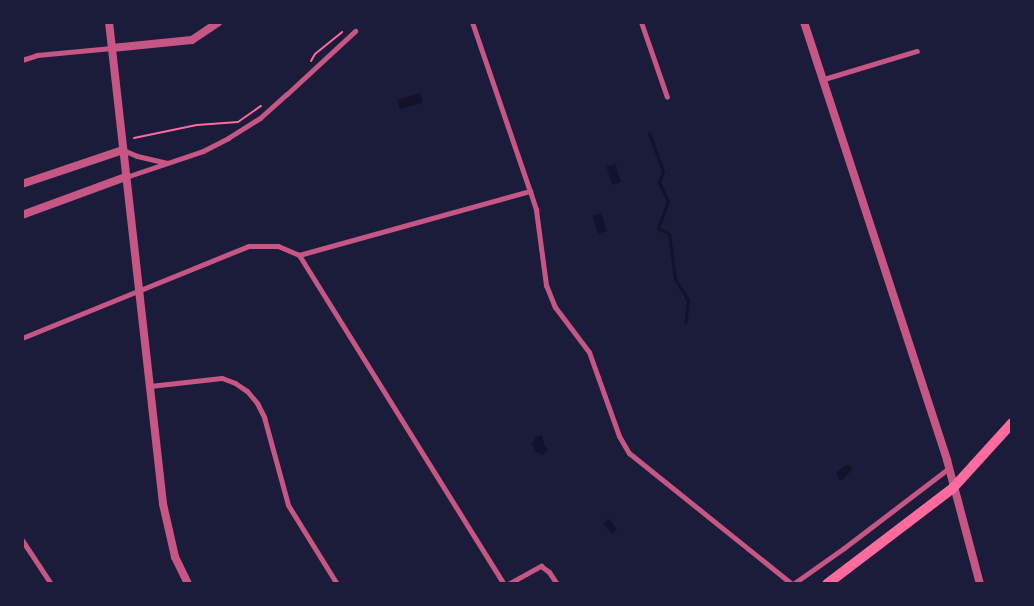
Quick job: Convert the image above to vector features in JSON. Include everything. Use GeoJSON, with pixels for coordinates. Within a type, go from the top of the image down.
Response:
{"type":"FeatureCollection","features":[{"type":"Feature","properties":{"kind":"main road"},"geometry":{"type":"LineString","coordinates":[[827,584],[953,488],[1012,423]]}},
{"type":"Feature","properties":{"kind":"street"},"geometry":{"type":"LineString","coordinates":[[109,22],[166,522],[175,557],[188,584]]}},
{"type":"Feature","properties":{"kind":"street"},"geometry":{"type":"LineString","coordinates":[[22,60],[37,55],[192,40],[219,22]]}},
{"type":"Feature","properties":{"kind":"street"},"geometry":{"type":"LineString","coordinates":[[472,22],[536,210],[546,285],[555,307],[589,352],[619,436],[629,453],[792,584],[844,548],[948,468]]}},
{"type":"Feature","properties":{"kind":"street"},"geometry":{"type":"LineString","coordinates":[[641,22],[667,97]]}},
{"type":"Feature","properties":{"kind":"street"},"geometry":{"type":"LineString","coordinates":[[804,22],[824,78],[948,468],[980,584]]}},
{"type":"Feature","properties":{"kind":"street"},"geometry":{"type":"LineString","coordinates":[[22,215],[203,151],[260,118],[316,69],[355,31]]}},
{"type":"Feature","properties":{"kind":"street"},"geometry":{"type":"LineString","coordinates":[[824,78],[917,51]]}},
{"type":"Feature","properties":{"kind":"street"},"geometry":{"type":"LineString","coordinates":[[22,184],[123,150],[137,156],[167,163]]}},
{"type":"Feature","properties":{"kind":"street"},"geometry":{"type":"LineString","coordinates":[[299,255],[530,191]]}},
{"type":"Feature","properties":{"kind":"street"},"geometry":{"type":"LineString","coordinates":[[22,338],[249,246],[278,246],[299,255],[504,584]]}},
{"type":"Feature","properties":{"kind":"street"},"geometry":{"type":"LineString","coordinates":[[150,386],[222,378],[235,383],[247,391],[257,403],[264,417],[288,505],[337,584]]}},
{"type":"Feature","properties":{"kind":"street"},"geometry":{"type":"LineString","coordinates":[[22,540],[50,584]]}},
{"type":"Feature","properties":{"kind":"street"},"geometry":{"type":"LineString","coordinates":[[508,584],[542,566],[549,572],[557,584]]}},
{"type":"Feature","properties":{"kind":"path"},"geometry":{"type":"LineString","coordinates":[[310,62],[315,54],[346,29]]}},
{"type":"Feature","properties":{"kind":"path"},"geometry":{"type":"LineString","coordinates":[[134,138],[197,125],[238,122],[264,104]]}},
{"type":"Feature","properties":{"kind":"shaded area"},"geometry":{"type":"Polygon","coordinates":[[[420,93],[423,103],[400,110],[397,100],[420,93]]]}},
{"type":"Feature","properties":{"kind":"shaded area"},"geometry":{"type":"Polygon","coordinates":[[[615,164],[621,182],[612,185],[606,167],[615,164]]]}},
{"type":"Feature","properties":{"kind":"shaded area"},"geometry":{"type":"Polygon","coordinates":[[[601,213],[607,231],[598,234],[592,216],[601,213]]]}},
{"type":"Feature","properties":{"kind":"shaded area"},"geometry":{"type":"Polygon","coordinates":[[[542,435],[544,445],[548,450],[543,455],[535,452],[532,444],[536,437],[542,435]]]}},
{"type":"Feature","properties":{"kind":"shaded area"},"geometry":{"type":"Polygon","coordinates":[[[848,464],[853,469],[842,480],[839,479],[836,472],[848,464]]]}},
{"type":"Feature","properties":{"kind":"shaded area"},"geometry":{"type":"Polygon","coordinates":[[[609,519],[617,530],[612,534],[603,523],[609,519]]]}},
{"type":"Feature","properties":{"kind":"waterway"},"geometry":{"type":"LineString","coordinates":[[649,133],[663,171],[659,182],[668,201],[658,228],[669,234],[675,279],[688,300],[685,323]]}}]}
